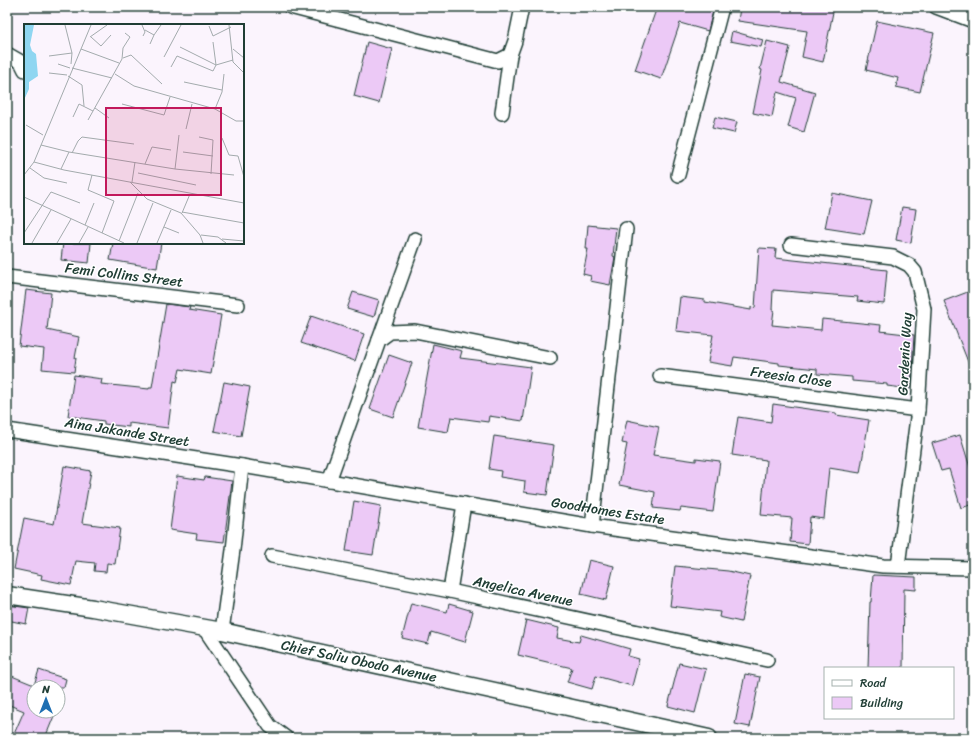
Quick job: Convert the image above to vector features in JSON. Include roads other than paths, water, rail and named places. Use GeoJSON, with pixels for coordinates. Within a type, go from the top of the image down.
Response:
{"type":"FeatureCollection","features":[{"type":"Feature","properties":{"kind":"street"},"geometry":{"type":"LineString","coordinates":[[290,7],[498,62],[510,55]]}},
{"type":"Feature","properties":{"kind":"street"},"geometry":{"type":"LineString","coordinates":[[502,113],[510,55],[515,41],[522,7]]}},
{"type":"Feature","properties":{"kind":"street"},"geometry":{"type":"LineString","coordinates":[[678,175],[722,7]]}},
{"type":"Feature","properties":{"kind":"street"},"geometry":{"type":"LineString","coordinates":[[936,7],[973,21]]}},
{"type":"Feature","properties":{"kind":"street"},"geometry":{"type":"LineString","coordinates":[[7,54],[21,62],[24,68]]}},
{"type":"Feature","properties":{"kind":"street"},"geometry":{"type":"LineString","coordinates":[[592,526],[626,229]]}},
{"type":"Feature","properties":{"kind":"street"},"geometry":{"type":"LineString","coordinates":[[329,481],[415,239]]}},
{"type":"Feature","properties":{"kind":"street","name":"Gardenia Way"},"geometry":{"type":"LineString","coordinates":[[791,244],[893,257],[909,265],[915,272],[924,309],[918,410],[898,566]]}},
{"type":"Feature","properties":{"kind":"street","name":"Femi Collins Street"},"geometry":{"type":"LineString","coordinates":[[7,277],[238,305]]}},
{"type":"Feature","properties":{"kind":"street"},"geometry":{"type":"LineString","coordinates":[[379,340],[390,332],[415,331],[550,358]]}},
{"type":"Feature","properties":{"kind":"street","name":"Freesia Close"},"geometry":{"type":"LineString","coordinates":[[660,376],[918,410]]}},
{"type":"Feature","properties":{"kind":"street","name":"Aina Jakande Street"},"geometry":{"type":"LineString","coordinates":[[7,430],[242,466]]}},
{"type":"Feature","properties":{"kind":"street"},"geometry":{"type":"LineString","coordinates":[[222,631],[242,466]]}},
{"type":"Feature","properties":{"kind":"street","name":"GoodHomes Estate"},"geometry":{"type":"LineString","coordinates":[[242,466],[592,526],[884,566],[973,568]]}},
{"type":"Feature","properties":{"kind":"street"},"geometry":{"type":"LineString","coordinates":[[450,591],[464,504]]}},
{"type":"Feature","properties":{"kind":"street","name":"Angelica Avenue"},"geometry":{"type":"LineString","coordinates":[[272,556],[450,591],[767,660]]}},
{"type":"Feature","properties":{"kind":"street","name":"Chief Saliu Obodo Avenue"},"geometry":{"type":"LineString","coordinates":[[7,595],[93,608],[222,631],[709,738]]}},
{"type":"Feature","properties":{"kind":"street"},"geometry":{"type":"LineString","coordinates":[[204,628],[268,732],[286,738]]}}]}
